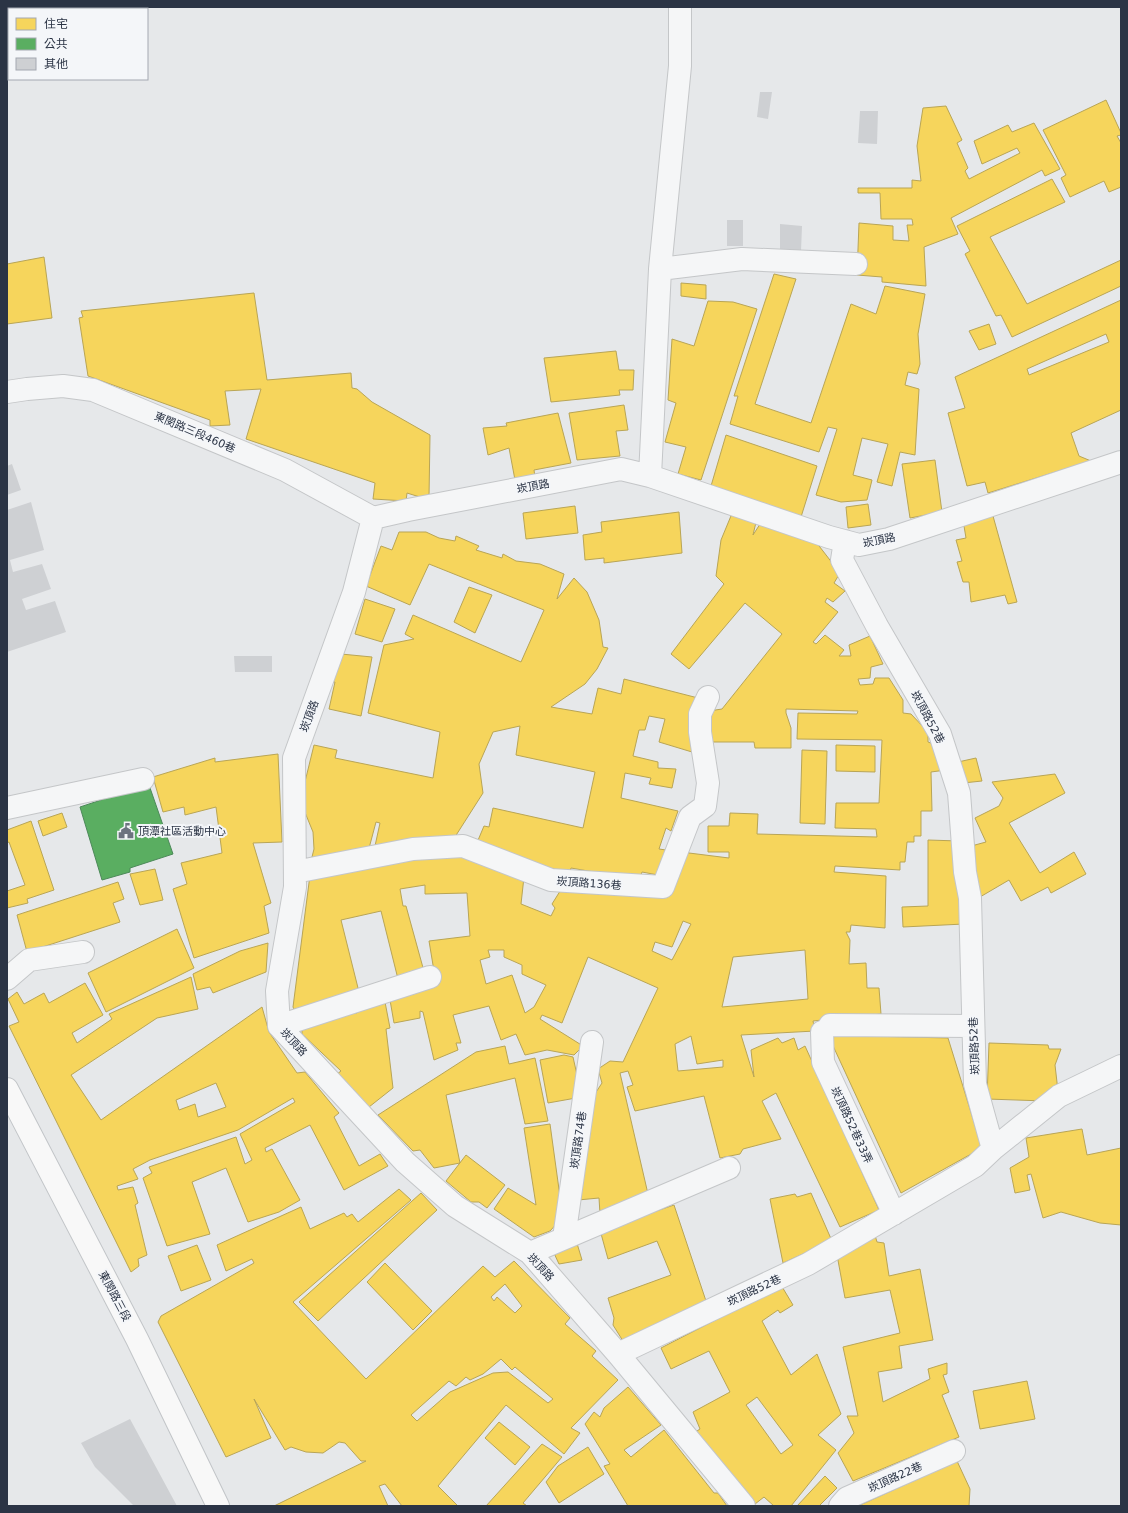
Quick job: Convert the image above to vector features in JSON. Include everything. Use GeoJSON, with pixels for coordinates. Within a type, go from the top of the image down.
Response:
{"type":"FeatureCollection","features":[{"type":"Feature","properties":{"kind":"main road","name":"東閔路三段"},"geometry":{"type":"LineString","coordinates":[[7,1089],[137,1339],[218,1506]]}},
{"type":"Feature","properties":{"kind":"street"},"geometry":{"type":"LineString","coordinates":[[650,476],[660,269],[680,66],[680,7]]}},
{"type":"Feature","properties":{"kind":"street"},"geometry":{"type":"LineString","coordinates":[[660,269],[742,259],[856,264]]}},
{"type":"Feature","properties":{"kind":"street","name":"東閔路三段460巷"},"geometry":{"type":"LineString","coordinates":[[7,392],[63,386],[93,390],[285,470],[373,518]]}},
{"type":"Feature","properties":{"kind":"street","name":"崁頂路"},"geometry":{"type":"LineString","coordinates":[[743,1506],[618,1354],[530,1253],[455,1206],[405,1162],[279,1026],[277,991],[295,887],[294,758],[354,592],[373,518],[621,469],[650,476],[859,545],[889,539],[1121,462]]}},
{"type":"Feature","properties":{"kind":"street","name":"崁頂路52巷"},"geometry":{"type":"LineString","coordinates":[[618,1354],[808,1264],[975,1166],[993,1149],[975,1084],[970,898],[965,872],[959,793],[940,734],[877,626],[842,560],[845,541]]}},
{"type":"Feature","properties":{"kind":"street","name":"崁頂路136巷"},"geometry":{"type":"LineString","coordinates":[[295,872],[413,849],[463,846],[550,880],[663,887],[690,818],[705,806],[708,783],[700,732],[700,714],[708,697]]}},
{"type":"Feature","properties":{"kind":"street"},"geometry":{"type":"LineString","coordinates":[[7,808],[143,780]]}},
{"type":"Feature","properties":{"kind":"street"},"geometry":{"type":"LineString","coordinates":[[7,978],[30,960],[83,952]]}},
{"type":"Feature","properties":{"kind":"street"},"geometry":{"type":"LineString","coordinates":[[279,1026],[430,978]]}},
{"type":"Feature","properties":{"kind":"street","name":"崁頂路52巷33弄"},"geometry":{"type":"LineString","coordinates":[[894,1214],[823,1062],[826,1028],[973,1026]]}},
{"type":"Feature","properties":{"kind":"street","name":"崁頂路74巷"},"geometry":{"type":"LineString","coordinates":[[564,1238],[592,1042]]}},
{"type":"Feature","properties":{"kind":"street"},"geometry":{"type":"LineString","coordinates":[[993,1149],[1059,1096],[1121,1066]]}},
{"type":"Feature","properties":{"kind":"street"},"geometry":{"type":"LineString","coordinates":[[530,1253],[729,1168]]}},
{"type":"Feature","properties":{"kind":"street","name":"崁頂路22巷"},"geometry":{"type":"LineString","coordinates":[[840,1506],[847,1498],[954,1451]]}},
{"type":"Feature","properties":{"kind":"building: 住宅"},"geometry":{"type":"Polygon","coordinates":[[[1106,100],[1121,133],[1121,135],[1117,136],[1121,143],[1121,187],[1109,192],[1104,181],[1070,197],[1061,178],[1066,175],[1043,130],[1106,100]]]}},
{"type":"Feature","properties":{"kind":"building: 住宅"},"geometry":{"type":"Polygon","coordinates":[[[946,106],[962,140],[957,143],[968,168],[965,171],[969,179],[1020,153],[1017,148],[982,164],[974,141],[1008,125],[1012,132],[1034,123],[1060,169],[1045,176],[1042,170],[951,218],[958,234],[924,247],[926,286],[882,282],[882,277],[857,275],[859,223],[893,226],[893,240],[909,241],[907,225],[913,225],[912,219],[881,219],[880,193],[858,193],[858,188],[912,188],[912,180],[921,181],[917,146],[923,108],[946,106]]]}},
{"type":"Feature","properties":{"kind":"building: 住宅"},"geometry":{"type":"Polygon","coordinates":[[[1052,179],[1065,202],[990,237],[1027,304],[1121,260],[1121,286],[1012,337],[1001,315],[996,316],[965,254],[970,251],[957,226],[1052,179]]]}},
{"type":"Feature","properties":{"kind":"building: 住宅"},"geometry":{"type":"Polygon","coordinates":[[[44,257],[52,318],[7,324],[7,264],[44,257]]]}},
{"type":"Feature","properties":{"kind":"building: 住宅"},"geometry":{"type":"Polygon","coordinates":[[[774,274],[796,279],[755,404],[811,423],[851,304],[876,314],[885,286],[925,294],[918,334],[920,364],[917,374],[908,372],[905,385],[919,389],[915,455],[900,452],[892,486],[877,482],[888,444],[862,438],[853,475],[872,480],[867,500],[841,502],[816,495],[837,429],[828,427],[819,452],[730,424],[738,396],[734,396],[774,274]]]}},
{"type":"Feature","properties":{"kind":"building: 住宅"},"geometry":{"type":"Polygon","coordinates":[[[681,283],[706,285],[706,299],[681,296],[681,283]]]}},
{"type":"Feature","properties":{"kind":"building: 住宅"},"geometry":{"type":"Polygon","coordinates":[[[254,293],[267,380],[351,373],[352,388],[357,389],[372,402],[430,435],[429,497],[423,498],[407,493],[406,501],[373,499],[375,483],[246,439],[261,389],[225,391],[230,425],[210,426],[210,420],[88,376],[79,318],[83,317],[81,311],[254,293]]]}},
{"type":"Feature","properties":{"kind":"building: 住宅"},"geometry":{"type":"Polygon","coordinates":[[[1121,300],[1121,410],[1071,433],[1079,456],[1091,461],[988,493],[985,482],[967,486],[948,413],[965,408],[955,377],[1121,300]],[[1106,334],[1027,369],[1029,375],[1109,342],[1106,334]]]}},
{"type":"Feature","properties":{"kind":"building: 住宅"},"geometry":{"type":"Polygon","coordinates":[[[708,301],[733,302],[757,309],[701,480],[678,474],[686,447],[665,442],[676,403],[668,400],[672,339],[694,346],[708,301]]]}},
{"type":"Feature","properties":{"kind":"building: 住宅"},"geometry":{"type":"Polygon","coordinates":[[[989,324],[996,344],[979,350],[969,331],[989,324]]]}},
{"type":"Feature","properties":{"kind":"building: 住宅"},"geometry":{"type":"Polygon","coordinates":[[[616,351],[619,370],[634,370],[633,390],[619,390],[620,395],[551,402],[544,358],[616,351]]]}},
{"type":"Feature","properties":{"kind":"building: 住宅"},"geometry":{"type":"Polygon","coordinates":[[[624,405],[628,430],[616,431],[620,456],[577,460],[569,413],[624,405]]]}},
{"type":"Feature","properties":{"kind":"building: 住宅"},"geometry":{"type":"Polygon","coordinates":[[[558,413],[571,463],[534,470],[535,477],[515,480],[509,448],[488,455],[483,428],[507,426],[506,423],[558,413]]]}},
{"type":"Feature","properties":{"kind":"building: 住宅"},"geometry":{"type":"Polygon","coordinates":[[[726,435],[817,466],[801,517],[711,486],[726,435]]]}},
{"type":"Feature","properties":{"kind":"building: 住宅"},"geometry":{"type":"Polygon","coordinates":[[[935,460],[942,512],[910,518],[902,464],[935,460]]]}},
{"type":"Feature","properties":{"kind":"building: 住宅"},"geometry":{"type":"Polygon","coordinates":[[[868,504],[871,525],[848,528],[846,507],[868,504]]]}},
{"type":"Feature","properties":{"kind":"building: 住宅"},"geometry":{"type":"Polygon","coordinates":[[[575,506],[578,533],[526,539],[523,513],[575,506]]]}},
{"type":"Feature","properties":{"kind":"building: 住宅"},"geometry":{"type":"Polygon","coordinates":[[[733,511],[757,518],[753,535],[762,521],[816,542],[840,573],[834,583],[845,591],[833,602],[827,598],[825,602],[838,612],[813,642],[816,644],[825,635],[844,650],[839,656],[851,656],[849,645],[870,636],[883,664],[871,667],[870,678],[858,679],[860,685],[873,684],[875,678],[889,678],[903,700],[903,713],[911,714],[928,732],[928,742],[936,745],[946,770],[931,772],[932,811],[921,811],[921,836],[914,836],[914,842],[907,842],[905,862],[900,862],[900,870],[835,866],[834,872],[886,876],[885,928],[851,925],[850,932],[846,932],[850,940],[849,964],[866,963],[867,988],[879,988],[881,1014],[813,1021],[815,1031],[741,1035],[754,1077],[751,1050],[778,1038],[782,1043],[794,1038],[798,1050],[805,1046],[879,1210],[840,1227],[776,1093],[762,1101],[781,1139],[743,1149],[740,1154],[720,1158],[704,1096],[635,1111],[627,1087],[633,1085],[628,1071],[620,1073],[648,1194],[600,1214],[599,1198],[578,1200],[587,1106],[602,1083],[598,1069],[610,1061],[623,1062],[658,988],[588,957],[562,1023],[542,1015],[540,1019],[583,1046],[574,1055],[547,1050],[525,1055],[516,1034],[501,1040],[489,1006],[453,1015],[461,1043],[456,1043],[458,1050],[434,1060],[423,1012],[420,1011],[420,1018],[394,1023],[390,1000],[436,983],[429,941],[470,936],[467,893],[425,894],[425,885],[400,889],[403,906],[406,906],[425,975],[399,983],[381,911],[341,920],[360,996],[296,1014],[293,1007],[310,875],[462,851],[524,877],[521,904],[551,916],[555,908],[552,904],[562,888],[665,890],[681,852],[729,858],[729,852],[708,852],[708,826],[729,826],[730,813],[758,814],[757,834],[877,837],[876,829],[835,828],[836,803],[879,803],[882,740],[797,739],[798,713],[857,714],[858,711],[786,709],[791,728],[791,748],[755,748],[754,742],[705,742],[709,711],[722,709],[782,634],[745,603],[689,669],[671,654],[724,584],[716,576],[721,540],[733,511]],[[683,921],[672,947],[655,942],[652,951],[672,960],[691,924],[683,921]],[[488,950],[490,957],[480,960],[486,984],[512,975],[525,1013],[534,1007],[546,985],[522,974],[522,965],[504,957],[504,950],[488,950]],[[805,950],[733,957],[722,1007],[808,999],[805,950]],[[691,1036],[675,1044],[678,1071],[723,1067],[723,1060],[697,1064],[691,1036]]]}},
{"type":"Feature","properties":{"kind":"building: 住宅"},"geometry":{"type":"Polygon","coordinates":[[[679,512],[682,553],[604,563],[604,558],[585,560],[583,535],[602,532],[601,522],[679,512]]]}},
{"type":"Feature","properties":{"kind":"building: 住宅"},"geometry":{"type":"Polygon","coordinates":[[[993,516],[1017,602],[1008,604],[1005,595],[971,602],[969,582],[963,582],[957,562],[962,561],[956,540],[966,538],[963,520],[993,516]]]}},
{"type":"Feature","properties":{"kind":"building: 住宅"},"geometry":{"type":"Polygon","coordinates":[[[399,532],[426,532],[439,538],[455,541],[456,536],[479,546],[476,550],[502,558],[503,554],[516,561],[540,564],[564,574],[557,599],[574,578],[587,592],[599,620],[603,647],[608,648],[597,669],[585,684],[551,707],[592,714],[598,688],[621,694],[624,679],[702,699],[692,752],[659,742],[665,719],[649,716],[645,730],[639,730],[633,756],[658,762],[658,768],[676,769],[672,788],[649,784],[651,778],[625,773],[621,798],[678,811],[671,831],[666,828],[659,849],[666,850],[658,875],[642,872],[639,880],[571,868],[569,875],[476,845],[484,826],[489,827],[493,808],[583,828],[595,772],[516,755],[520,726],[493,732],[479,764],[483,793],[453,840],[375,846],[380,823],[376,822],[368,852],[311,861],[314,849],[313,832],[304,810],[302,794],[314,745],[337,750],[335,758],[433,778],[440,732],[368,713],[384,645],[414,639],[405,634],[413,615],[521,662],[544,610],[429,564],[410,605],[366,586],[381,546],[392,550],[399,532]]]}},
{"type":"Feature","properties":{"kind":"building: 住宅"},"geometry":{"type":"Polygon","coordinates":[[[469,587],[492,595],[475,633],[454,622],[469,587]]]}},
{"type":"Feature","properties":{"kind":"building: 住宅"},"geometry":{"type":"Polygon","coordinates":[[[365,599],[395,609],[382,642],[355,634],[365,599]]]}},
{"type":"Feature","properties":{"kind":"building: 住宅"},"geometry":{"type":"Polygon","coordinates":[[[341,654],[372,657],[361,716],[329,709],[335,682],[331,682],[341,654]]]}},
{"type":"Feature","properties":{"kind":"building: 住宅"},"geometry":{"type":"Polygon","coordinates":[[[836,745],[875,746],[875,772],[836,771],[836,745]]]}},
{"type":"Feature","properties":{"kind":"building: 住宅"},"geometry":{"type":"Polygon","coordinates":[[[802,750],[827,751],[825,824],[800,823],[802,750]]]}},
{"type":"Feature","properties":{"kind":"building: 住宅"},"geometry":{"type":"Polygon","coordinates":[[[278,754],[282,842],[253,843],[271,903],[264,906],[269,933],[194,958],[173,889],[187,884],[181,863],[222,853],[216,807],[185,815],[184,807],[163,812],[153,777],[215,758],[215,762],[278,754]]]}},
{"type":"Feature","properties":{"kind":"building: 住宅"},"geometry":{"type":"Polygon","coordinates":[[[976,758],[982,781],[963,783],[958,762],[976,758]]]}},
{"type":"Feature","properties":{"kind":"building: 住宅"},"geometry":{"type":"Polygon","coordinates":[[[1055,774],[1065,793],[1009,823],[1040,873],[1074,852],[1086,874],[1051,893],[1048,887],[1021,901],[1009,880],[980,897],[969,849],[975,845],[986,842],[975,818],[999,806],[1003,798],[992,782],[1055,774]]]}},
{"type":"Feature","properties":{"kind":"building: 住宅"},"geometry":{"type":"Polygon","coordinates":[[[62,813],[67,827],[43,836],[38,821],[62,813]]]}},
{"type":"Feature","properties":{"kind":"building: 住宅"},"geometry":{"type":"Polygon","coordinates":[[[31,821],[54,890],[27,899],[28,903],[7,908],[7,891],[25,885],[9,842],[7,843],[7,830],[31,821]]]}},
{"type":"Feature","properties":{"kind":"building: 住宅"},"geometry":{"type":"Polygon","coordinates":[[[928,840],[959,841],[964,924],[903,927],[902,907],[928,906],[928,840]]]}},
{"type":"Feature","properties":{"kind":"building: 住宅"},"geometry":{"type":"Polygon","coordinates":[[[155,869],[163,900],[140,905],[130,874],[155,869]]]}},
{"type":"Feature","properties":{"kind":"building: 住宅"},"geometry":{"type":"Polygon","coordinates":[[[118,882],[124,899],[113,903],[120,922],[27,952],[17,915],[118,882]]]}},
{"type":"Feature","properties":{"kind":"building: 住宅"},"geometry":{"type":"Polygon","coordinates":[[[177,929],[194,968],[106,1012],[88,973],[177,929]]]}},
{"type":"Feature","properties":{"kind":"building: 住宅"},"geometry":{"type":"Polygon","coordinates":[[[268,943],[266,972],[213,993],[210,987],[197,990],[193,974],[240,951],[268,943]]]}},
{"type":"Feature","properties":{"kind":"building: 住宅"},"geometry":{"type":"Polygon","coordinates":[[[191,977],[198,1009],[157,1018],[71,1075],[101,1120],[262,1007],[269,1032],[297,1073],[305,1072],[339,1113],[334,1117],[359,1166],[380,1154],[388,1166],[344,1190],[310,1125],[265,1148],[266,1152],[272,1149],[300,1200],[279,1212],[248,1222],[226,1168],[192,1182],[210,1234],[167,1246],[143,1178],[152,1173],[149,1167],[236,1137],[245,1164],[252,1160],[240,1134],[295,1102],[293,1098],[238,1130],[150,1160],[133,1169],[138,1179],[117,1186],[118,1190],[133,1187],[138,1203],[135,1205],[147,1255],[138,1259],[139,1266],[131,1272],[9,1026],[19,1022],[8,999],[17,992],[24,1004],[44,993],[49,1003],[85,983],[103,1015],[72,1033],[77,1043],[112,1019],[109,1014],[191,977]],[[216,1083],[176,1100],[179,1110],[195,1104],[198,1117],[226,1107],[216,1083]]]}},
{"type":"Feature","properties":{"kind":"building: 住宅"},"geometry":{"type":"Polygon","coordinates":[[[385,1002],[390,1028],[386,1029],[393,1088],[369,1107],[337,1074],[341,1071],[302,1034],[302,1027],[349,1011],[357,1013],[356,1006],[385,1002]]]}},
{"type":"Feature","properties":{"kind":"building: 住宅"},"geometry":{"type":"Polygon","coordinates":[[[828,1035],[948,1038],[982,1148],[901,1193],[828,1035]]]}},
{"type":"Feature","properties":{"kind":"building: 住宅"},"geometry":{"type":"Polygon","coordinates":[[[989,1043],[1048,1045],[1049,1049],[1061,1049],[1055,1065],[1058,1091],[1045,1101],[987,1099],[989,1043]]]}},
{"type":"Feature","properties":{"kind":"building: 住宅"},"geometry":{"type":"Polygon","coordinates":[[[505,1046],[509,1064],[535,1058],[548,1121],[525,1124],[515,1078],[446,1095],[460,1163],[434,1168],[420,1150],[413,1151],[378,1115],[476,1052],[505,1046]]]}},
{"type":"Feature","properties":{"kind":"building: 住宅"},"geometry":{"type":"Polygon","coordinates":[[[564,1055],[573,1057],[579,1084],[576,1098],[548,1103],[540,1060],[564,1055]]]}},
{"type":"Feature","properties":{"kind":"building: 住宅"},"geometry":{"type":"Polygon","coordinates":[[[550,1124],[561,1204],[560,1220],[550,1231],[534,1237],[494,1209],[508,1188],[536,1205],[524,1128],[550,1124]]]}},
{"type":"Feature","properties":{"kind":"building: 住宅"},"geometry":{"type":"Polygon","coordinates":[[[1082,1129],[1087,1155],[1121,1148],[1121,1225],[1100,1223],[1061,1212],[1043,1218],[1031,1174],[1027,1175],[1030,1190],[1015,1193],[1010,1168],[1029,1157],[1026,1138],[1082,1129]]]}},
{"type":"Feature","properties":{"kind":"building: 住宅"},"geometry":{"type":"Polygon","coordinates":[[[466,1155],[505,1185],[487,1208],[479,1202],[471,1202],[446,1181],[466,1155]]]}},
{"type":"Feature","properties":{"kind":"building: 住宅"},"geometry":{"type":"Polygon","coordinates":[[[399,1189],[411,1200],[293,1302],[366,1379],[483,1266],[495,1277],[514,1261],[570,1318],[565,1324],[596,1351],[592,1356],[618,1380],[571,1428],[580,1433],[564,1454],[506,1405],[438,1486],[458,1506],[402,1506],[385,1484],[379,1486],[388,1506],[274,1506],[366,1461],[361,1461],[345,1443],[339,1442],[323,1453],[306,1452],[291,1447],[285,1450],[254,1399],[271,1438],[226,1457],[158,1322],[161,1316],[254,1263],[252,1259],[226,1271],[217,1245],[301,1207],[310,1229],[344,1213],[347,1217],[352,1214],[358,1222],[399,1189]],[[505,1284],[491,1297],[494,1301],[497,1297],[515,1313],[522,1306],[505,1284]],[[501,1359],[483,1374],[470,1380],[466,1377],[456,1386],[449,1381],[411,1415],[417,1421],[450,1392],[493,1373],[508,1372],[548,1403],[553,1399],[515,1367],[512,1370],[501,1359]]]}},
{"type":"Feature","properties":{"kind":"building: 住宅"},"geometry":{"type":"Polygon","coordinates":[[[421,1193],[437,1210],[318,1321],[299,1302],[421,1193]]]}},
{"type":"Feature","properties":{"kind":"building: 住宅"},"geometry":{"type":"Polygon","coordinates":[[[811,1193],[832,1241],[783,1263],[770,1199],[795,1194],[797,1197],[811,1193]]]}},
{"type":"Feature","properties":{"kind":"building: 住宅"},"geometry":{"type":"Polygon","coordinates":[[[674,1205],[706,1301],[623,1341],[613,1325],[614,1318],[608,1298],[671,1275],[657,1241],[608,1259],[600,1230],[674,1205]]]}},
{"type":"Feature","properties":{"kind":"building: 住宅"},"geometry":{"type":"Polygon","coordinates":[[[874,1232],[877,1242],[884,1243],[889,1276],[920,1269],[933,1340],[899,1346],[902,1368],[878,1372],[883,1402],[930,1379],[928,1369],[947,1363],[947,1374],[943,1375],[949,1392],[942,1395],[959,1437],[853,1481],[838,1453],[854,1433],[847,1416],[858,1416],[843,1347],[900,1333],[890,1290],[845,1298],[837,1255],[874,1232]]]}},
{"type":"Feature","properties":{"kind":"building: 住宅"},"geometry":{"type":"Polygon","coordinates":[[[576,1240],[582,1260],[559,1264],[553,1251],[576,1240]]]}},
{"type":"Feature","properties":{"kind":"building: 住宅"},"geometry":{"type":"Polygon","coordinates":[[[197,1245],[211,1280],[181,1291],[168,1256],[197,1245]]]}},
{"type":"Feature","properties":{"kind":"building: 住宅"},"geometry":{"type":"Polygon","coordinates":[[[385,1263],[432,1311],[413,1330],[367,1282],[385,1263]]]}},
{"type":"Feature","properties":{"kind":"building: 住宅"},"geometry":{"type":"Polygon","coordinates":[[[781,1285],[793,1305],[780,1313],[778,1310],[762,1321],[791,1375],[817,1354],[841,1414],[818,1435],[836,1450],[791,1506],[774,1506],[764,1497],[755,1504],[694,1433],[700,1429],[693,1412],[730,1392],[709,1351],[671,1369],[661,1348],[781,1285]],[[757,1397],[746,1405],[781,1454],[793,1445],[757,1397]]]}},
{"type":"Feature","properties":{"kind":"building: 住宅"},"geometry":{"type":"Polygon","coordinates":[[[1027,1381],[1035,1419],[980,1429],[973,1391],[1027,1381]]]}},
{"type":"Feature","properties":{"kind":"building: 住宅"},"geometry":{"type":"Polygon","coordinates":[[[628,1387],[661,1425],[624,1450],[631,1457],[664,1430],[714,1493],[718,1493],[727,1506],[628,1506],[604,1466],[610,1464],[585,1424],[594,1412],[600,1417],[604,1408],[628,1387]]]}},
{"type":"Feature","properties":{"kind":"building: 住宅"},"geometry":{"type":"Polygon","coordinates":[[[499,1422],[530,1447],[515,1465],[485,1438],[499,1422]]]}},
{"type":"Feature","properties":{"kind":"building: 住宅"},"geometry":{"type":"Polygon","coordinates":[[[542,1444],[562,1457],[523,1503],[527,1506],[486,1506],[542,1444]]]}},
{"type":"Feature","properties":{"kind":"building: 住宅"},"geometry":{"type":"Polygon","coordinates":[[[588,1447],[604,1474],[559,1503],[546,1482],[558,1466],[588,1447]]]}},
{"type":"Feature","properties":{"kind":"building: 住宅"},"geometry":{"type":"Polygon","coordinates":[[[957,1461],[970,1489],[969,1506],[858,1506],[957,1461]]]}},
{"type":"Feature","properties":{"kind":"building: 住宅"},"geometry":{"type":"Polygon","coordinates":[[[825,1476],[837,1488],[819,1506],[797,1506],[825,1476]]]}},
{"type":"Feature","properties":{"kind":"building: 公共","name":"頂潭社區活動中心"},"geometry":{"type":"Polygon","coordinates":[[[149,785],[173,854],[130,868],[130,872],[102,880],[80,807],[107,798],[106,793],[149,785]]]}},
{"type":"Feature","properties":{"kind":"building: 其他"},"geometry":{"type":"Polygon","coordinates":[[[760,92],[772,92],[768,119],[757,117],[760,92]]]}},
{"type":"Feature","properties":{"kind":"building: 其他"},"geometry":{"type":"Polygon","coordinates":[[[860,111],[878,111],[877,144],[858,143],[860,111]]]}},
{"type":"Feature","properties":{"kind":"building: 其他"},"geometry":{"type":"Polygon","coordinates":[[[727,220],[743,220],[743,246],[727,246],[727,220]]]}},
{"type":"Feature","properties":{"kind":"building: 其他"},"geometry":{"type":"Polygon","coordinates":[[[780,224],[802,226],[801,251],[780,251],[780,224]]]}},
{"type":"Feature","properties":{"kind":"building: 其他"},"geometry":{"type":"Polygon","coordinates":[[[12,464],[21,490],[7,495],[7,466],[12,464]]]}},
{"type":"Feature","properties":{"kind":"building: 其他"},"geometry":{"type":"Polygon","coordinates":[[[31,502],[44,550],[10,560],[13,572],[42,564],[51,589],[22,599],[26,610],[55,601],[66,632],[7,652],[7,510],[31,502]]]}},
{"type":"Feature","properties":{"kind":"building: 其他"},"geometry":{"type":"Polygon","coordinates":[[[234,656],[272,656],[272,672],[235,672],[234,656]]]}},
{"type":"Feature","properties":{"kind":"building: 其他"},"geometry":{"type":"Polygon","coordinates":[[[130,1419],[177,1506],[134,1506],[95,1467],[81,1443],[130,1419]]]}},
{"type":"Feature","properties":{"kind":"place","name":"頂潭社區活動中心"},"geometry":{"type":"Point","coordinates":[126,831]}}]}
